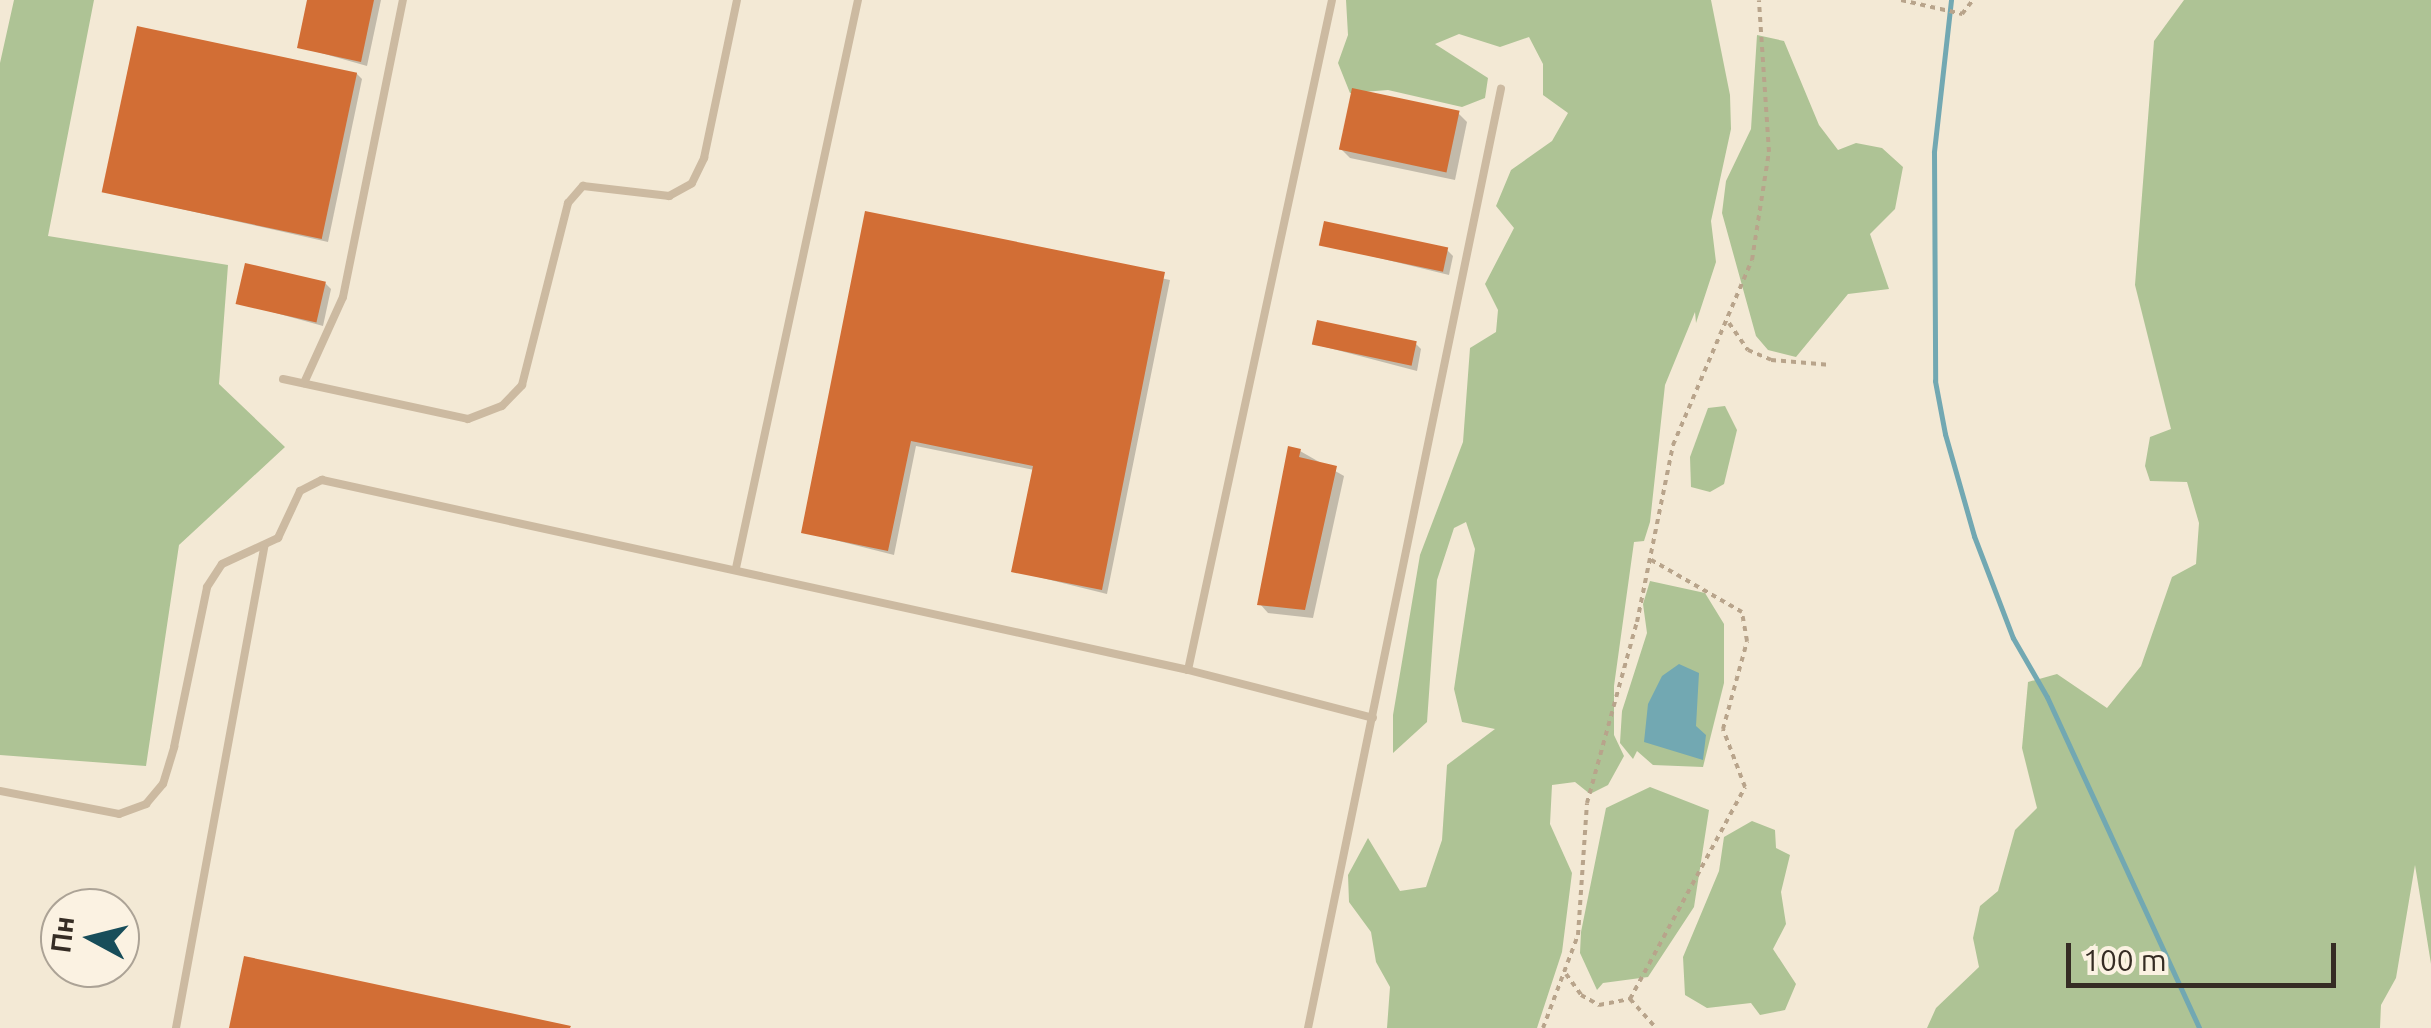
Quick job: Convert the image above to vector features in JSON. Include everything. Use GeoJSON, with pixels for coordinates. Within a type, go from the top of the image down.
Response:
{"type":"FeatureCollection","features":[{"type":"Feature","properties":{"kind":"lane"},"geometry":{"type":"LineString","coordinates":[[304,383],[343,298],[403,0]]}},
{"type":"Feature","properties":{"kind":"lane"},"geometry":{"type":"LineString","coordinates":[[283,379],[468,419],[502,406],[522,385],[568,203],[583,186],[669,196],[692,184],[704,158],[737,0]]}},
{"type":"Feature","properties":{"kind":"lane"},"geometry":{"type":"LineString","coordinates":[[736,568],[858,0]]}},
{"type":"Feature","properties":{"kind":"lane"},"geometry":{"type":"LineString","coordinates":[[1188,670],[1332,0]]}},
{"type":"Feature","properties":{"kind":"lane"},"geometry":{"type":"LineString","coordinates":[[1308,1028],[1501,89]]}},
{"type":"Feature","properties":{"kind":"lane"},"geometry":{"type":"LineString","coordinates":[[0,792],[118,814],[146,804],[163,784],[174,748],[207,587],[222,564],[278,538],[300,491],[322,480],[1188,670],[1373,718]]}},
{"type":"Feature","properties":{"kind":"lane"},"geometry":{"type":"LineString","coordinates":[[176,1028],[265,545]]}},
{"type":"Feature","properties":{"kind":"path"},"geometry":{"type":"LineString","coordinates":[[1542,1028],[1578,935],[1587,804],[1650,559],[1673,446],[1729,323],[1752,260],[1769,152],[1759,0]]}},
{"type":"Feature","properties":{"kind":"path"},"geometry":{"type":"LineString","coordinates":[[1901,0],[1938,12],[1962,14],[1974,0]]}},
{"type":"Feature","properties":{"kind":"path"},"geometry":{"type":"LineString","coordinates":[[1729,323],[1759,355],[1831,365]]}},
{"type":"Feature","properties":{"kind":"path"},"geometry":{"type":"LineString","coordinates":[[1630,999],[1744,787],[1723,729],[1747,640],[1742,612],[1650,559]]}},
{"type":"Feature","properties":{"kind":"path"},"geometry":{"type":"LineString","coordinates":[[1565,974],[1581,995],[1600,1005],[1630,999]]}},
{"type":"Feature","properties":{"kind":"path"},"geometry":{"type":"LineString","coordinates":[[1630,999],[1656,1028]]}},
{"type":"Feature","properties":{"kind":"green space"},"geometry":{"type":"Polygon","coordinates":[[[14,0],[94,0],[48,236],[228,265],[219,384],[285,447],[179,545],[146,766],[0,755],[0,63],[14,0]]]}},
{"type":"Feature","properties":{"kind":"green space"},"geometry":{"type":"Polygon","coordinates":[[[1346,0],[1711,0],[1730,95],[1731,129],[1711,221],[1716,262],[1696,323],[1695,312],[1665,385],[1650,522],[1644,541],[1634,542],[1614,686],[1614,735],[1624,756],[1608,785],[1590,794],[1575,782],[1552,785],[1550,824],[1572,873],[1562,952],[1537,1028],[1387,1028],[1390,987],[1376,962],[1371,932],[1349,902],[1348,875],[1368,838],[1400,891],[1426,887],[1442,840],[1447,765],[1495,729],[1462,722],[1454,689],[1475,549],[1466,522],[1454,528],[1437,580],[1427,722],[1393,753],[1393,715],[1420,555],[1463,442],[1470,348],[1496,332],[1498,310],[1485,284],[1514,228],[1496,206],[1511,170],[1552,141],[1568,113],[1543,95],[1543,64],[1529,37],[1500,47],[1459,34],[1435,44],[1488,78],[1485,98],[1462,107],[1388,90],[1350,93],[1338,63],[1348,35],[1346,0]]]}},
{"type":"Feature","properties":{"kind":"green space"},"geometry":{"type":"Polygon","coordinates":[[[2184,0],[2431,0],[2431,964],[2415,865],[2396,978],[2381,1005],[2380,1028],[1927,1028],[1936,1008],[1979,967],[1973,938],[1980,906],[1998,891],[2015,830],[2037,808],[2022,748],[2028,682],[2057,674],[2107,708],[2141,666],[2172,577],[2196,564],[2199,523],[2187,482],[2150,481],[2145,466],[2150,437],[2171,429],[2135,285],[2154,41],[2184,0]]]}},
{"type":"Feature","properties":{"kind":"green space"},"geometry":{"type":"Polygon","coordinates":[[[1757,35],[1784,41],[1819,125],[1838,150],[1856,143],[1882,148],[1903,167],[1895,209],[1870,234],[1889,289],[1848,294],[1796,357],[1768,350],[1756,336],[1722,213],[1726,181],[1751,129],[1757,35]]]}},
{"type":"Feature","properties":{"kind":"green space"},"geometry":{"type":"Polygon","coordinates":[[[1725,406],[1737,430],[1724,484],[1710,492],[1691,487],[1690,457],[1708,408],[1725,406]]]}},
{"type":"Feature","properties":{"kind":"green space"},"geometry":{"type":"Polygon","coordinates":[[[1650,581],[1705,593],[1724,624],[1724,683],[1703,767],[1653,765],[1637,751],[1633,759],[1620,743],[1622,711],[1647,633],[1643,604],[1650,581]]]}},
{"type":"Feature","properties":{"kind":"green space"},"geometry":{"type":"Polygon","coordinates":[[[1650,787],[1709,810],[1694,907],[1648,977],[1603,983],[1597,990],[1580,953],[1581,932],[1606,808],[1650,787]]]}},
{"type":"Feature","properties":{"kind":"green space"},"geometry":{"type":"Polygon","coordinates":[[[1752,821],[1775,830],[1776,848],[1790,855],[1781,892],[1786,924],[1773,949],[1796,984],[1785,1010],[1760,1015],[1751,1003],[1707,1008],[1685,995],[1683,957],[1719,871],[1724,837],[1752,821]]]}},
{"type":"Feature","properties":{"kind":"water"},"geometry":{"type":"Polygon","coordinates":[[[1679,664],[1699,673],[1696,726],[1706,735],[1703,760],[1644,742],[1648,704],[1662,676],[1679,664]]]}},
{"type":"Feature","properties":{"kind":"building"},"geometry":{"type":"Polygon","coordinates":[[[307,0],[374,0],[361,62],[297,48],[307,0]]]}},
{"type":"Feature","properties":{"kind":"building"},"geometry":{"type":"Polygon","coordinates":[[[137,26],[357,73],[322,239],[102,192],[137,26]]]}},
{"type":"Feature","properties":{"kind":"building"},"geometry":{"type":"Polygon","coordinates":[[[1352,88],[1460,111],[1446,172],[1339,150],[1352,88]]]}},
{"type":"Feature","properties":{"kind":"building"},"geometry":{"type":"Polygon","coordinates":[[[865,211],[1165,272],[1102,590],[1011,572],[1033,466],[911,441],[888,551],[801,533],[865,211]]]}},
{"type":"Feature","properties":{"kind":"building"},"geometry":{"type":"Polygon","coordinates":[[[1324,221],[1448,247],[1443,272],[1319,245],[1324,221]]]}},
{"type":"Feature","properties":{"kind":"building"},"geometry":{"type":"Polygon","coordinates":[[[245,263],[326,282],[316,323],[236,304],[245,263]]]}},
{"type":"Feature","properties":{"kind":"building"},"geometry":{"type":"Polygon","coordinates":[[[1317,320],[1417,341],[1412,366],[1312,344],[1317,320]]]}},
{"type":"Feature","properties":{"kind":"building"},"geometry":{"type":"Polygon","coordinates":[[[1288,446],[1301,449],[1299,457],[1337,466],[1305,610],[1257,605],[1288,446]]]}},
{"type":"Feature","properties":{"kind":"building"},"geometry":{"type":"Polygon","coordinates":[[[244,956],[571,1026],[229,1028],[244,956]]]}},
{"type":"Feature","properties":{"kind":"waterway"},"geometry":{"type":"LineString","coordinates":[[1951,0],[1934,152],[1935,381],[1945,434],[1974,536],[2013,638],[2047,697],[2199,1028]]}}]}
